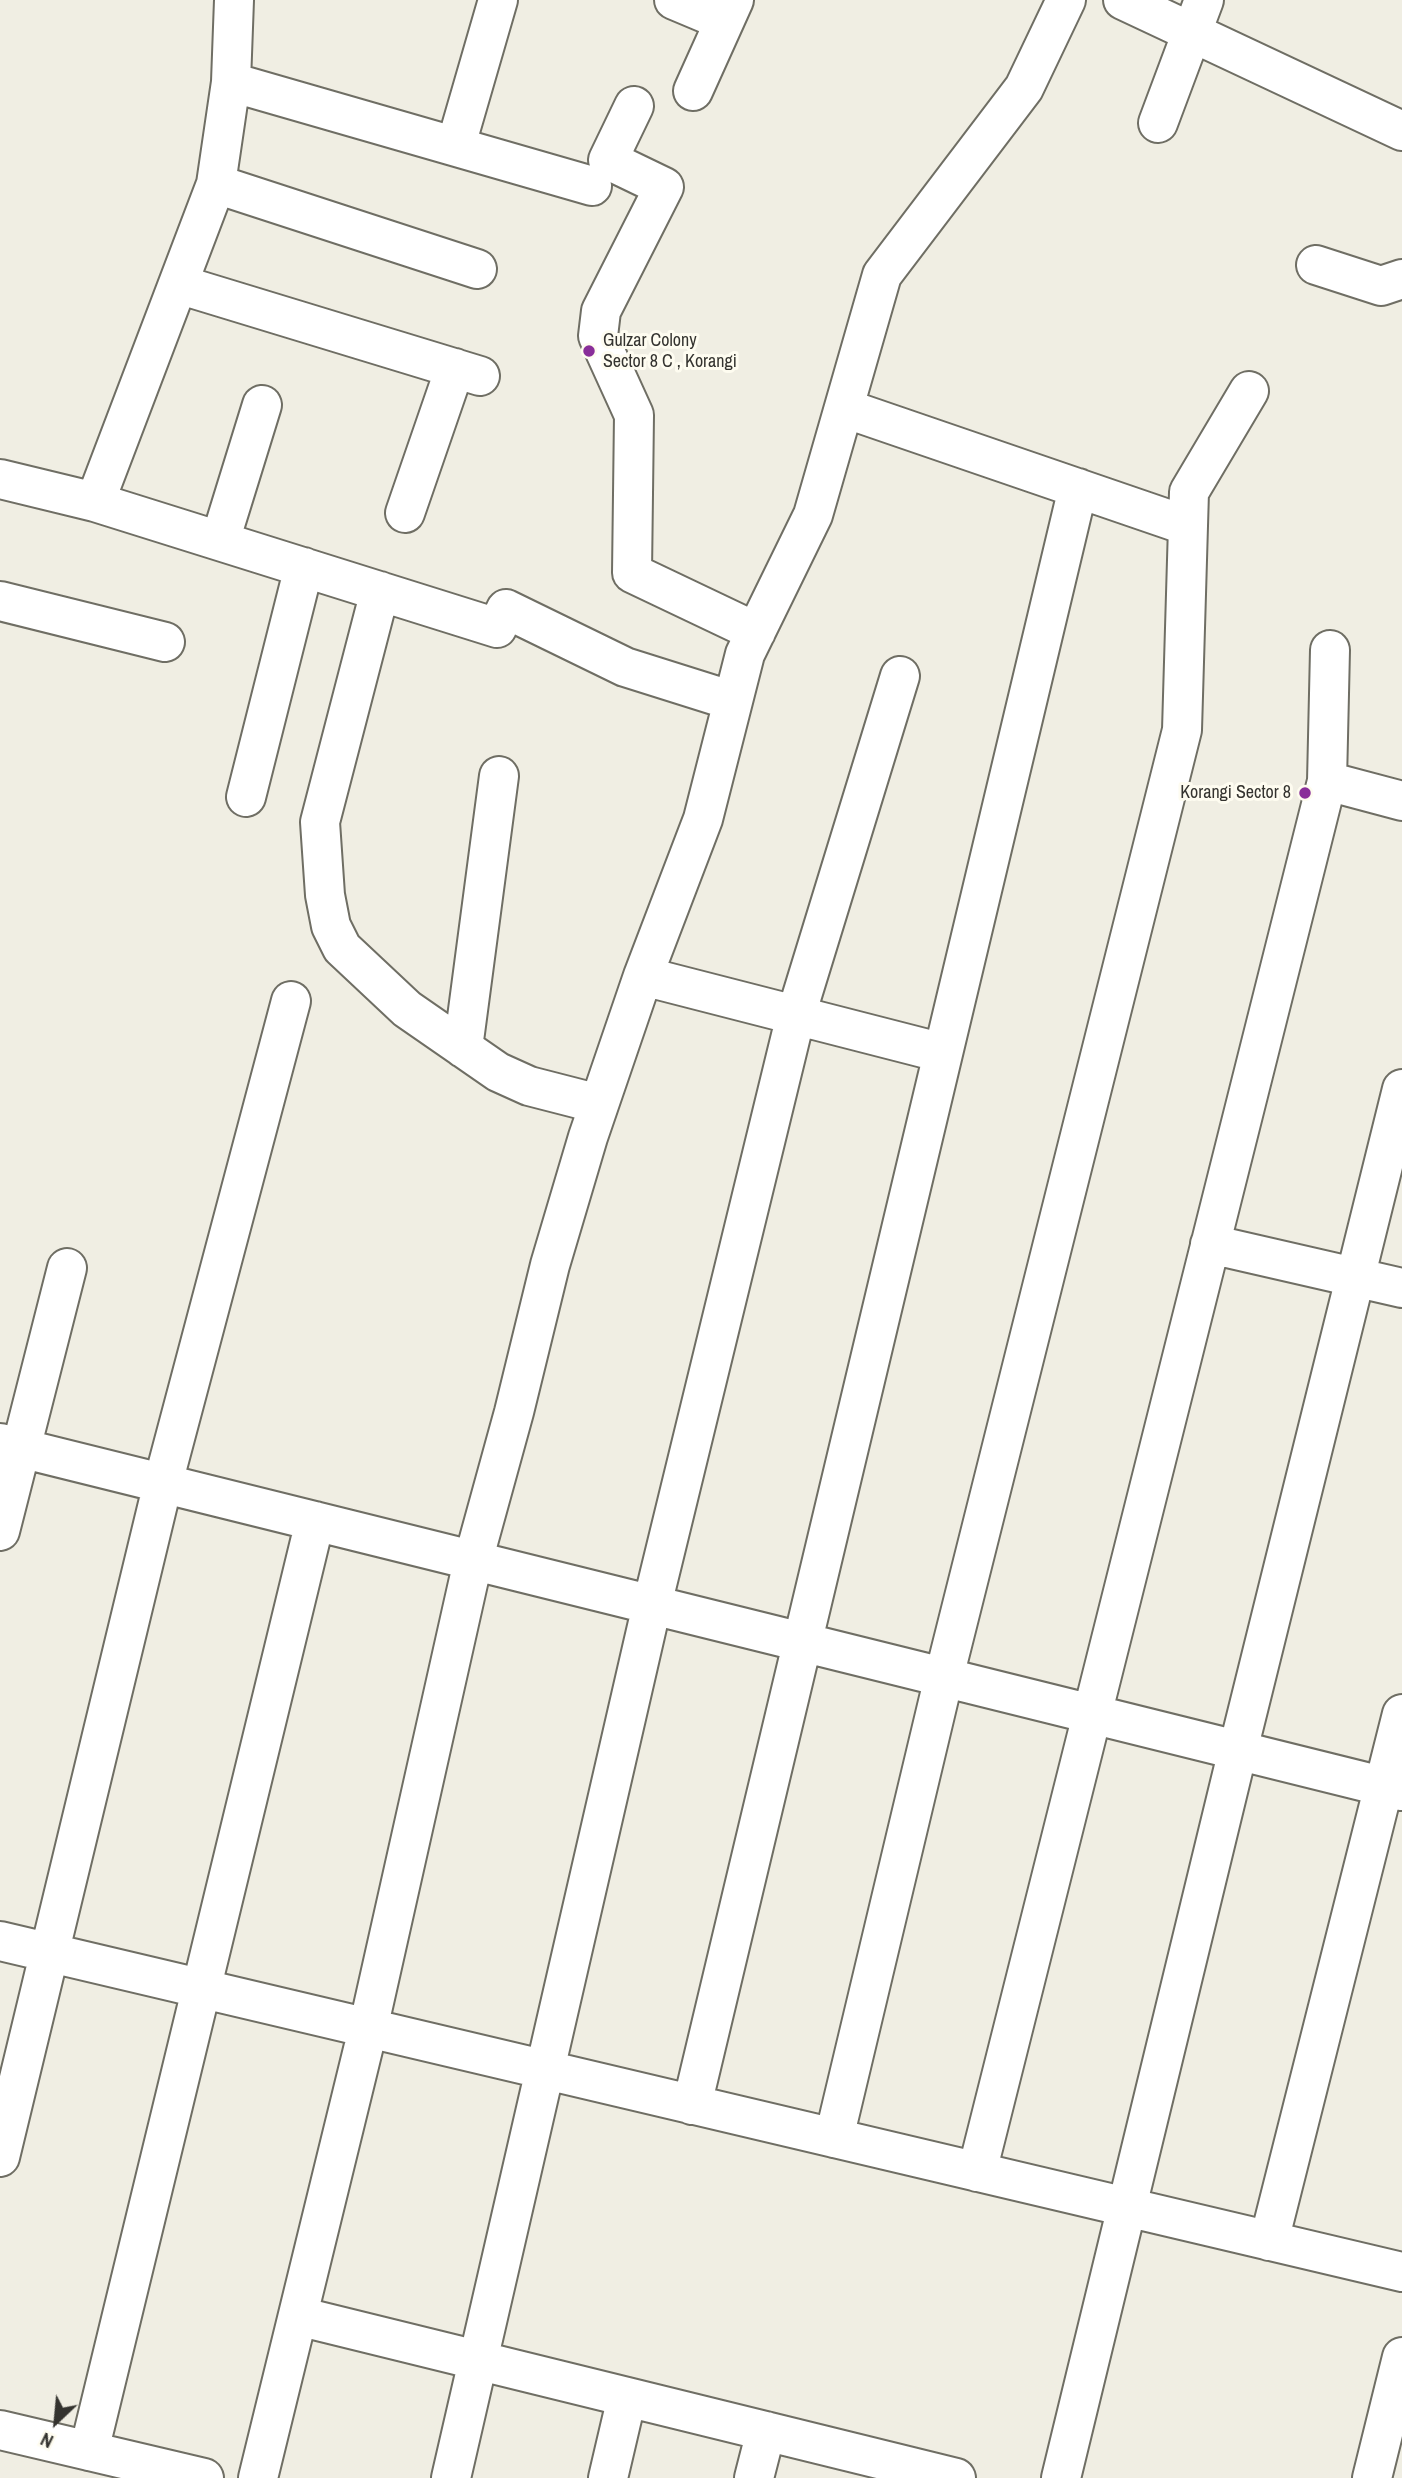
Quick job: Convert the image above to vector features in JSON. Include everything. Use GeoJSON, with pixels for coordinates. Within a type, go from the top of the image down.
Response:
{"type":"FeatureCollection","features":[{"type":"Feature","properties":{"kind":"street"},"geometry":{"type":"LineString","coordinates":[[95,502],[216,184],[231,82],[234,0]]}},
{"type":"Feature","properties":{"kind":"street"},"geometry":{"type":"LineString","coordinates":[[456,145],[498,0]]}},
{"type":"Feature","properties":{"kind":"street"},"geometry":{"type":"LineString","coordinates":[[674,0],[729,11],[693,91]]}},
{"type":"Feature","properties":{"kind":"street"},"geometry":{"type":"LineString","coordinates":[[258,2478],[368,2029],[473,1561],[514,1412],[550,1265],[599,1104],[643,975],[703,819],[745,654],[813,515],[882,275],[1024,88],[1066,0]]}},
{"type":"Feature","properties":{"kind":"street"},"geometry":{"type":"LineString","coordinates":[[1123,0],[1199,16],[1402,131]]}},
{"type":"Feature","properties":{"kind":"street"},"geometry":{"type":"LineString","coordinates":[[1157,123],[1199,16]]}},
{"type":"Feature","properties":{"kind":"street"},"geometry":{"type":"LineString","coordinates":[[231,82],[592,186]]}},
{"type":"Feature","properties":{"kind":"street"},"geometry":{"type":"LineString","coordinates":[[634,106],[608,160],[664,187],[601,311],[598,336],[634,415],[632,573],[756,632]]}},
{"type":"Feature","properties":{"kind":"street"},"geometry":{"type":"LineString","coordinates":[[216,184],[477,269]]}},
{"type":"Feature","properties":{"kind":"street"},"geometry":{"type":"LineString","coordinates":[[1316,265],[1381,286],[1402,279]]}},
{"type":"Feature","properties":{"kind":"street"},"geometry":{"type":"LineString","coordinates":[[178,284],[468,372],[405,513]]}},
{"type":"Feature","properties":{"kind":"street"},"geometry":{"type":"LineString","coordinates":[[834,2138],[944,1677],[1182,730],[1189,492],[1250,391]]}},
{"type":"Feature","properties":{"kind":"street"},"geometry":{"type":"LineString","coordinates":[[220,541],[262,405]]}},
{"type":"Feature","properties":{"kind":"street"},"geometry":{"type":"LineString","coordinates":[[844,408],[1188,526]]}},
{"type":"Feature","properties":{"kind":"street"},"geometry":{"type":"LineString","coordinates":[[0,479],[95,502],[497,628],[506,609],[625,667],[733,701]]}},
{"type":"Feature","properties":{"kind":"street"},"geometry":{"type":"LineString","coordinates":[[692,2105],[1077,488]]}},
{"type":"Feature","properties":{"kind":"street"},"geometry":{"type":"LineString","coordinates":[[246,797],[304,567]]}},
{"type":"Feature","properties":{"kind":"street"},"geometry":{"type":"LineString","coordinates":[[380,591],[320,822],[325,895],[331,926],[342,948],[407,1009],[498,1072],[529,1086],[599,1104]]}},
{"type":"Feature","properties":{"kind":"street"},"geometry":{"type":"LineString","coordinates":[[0,601],[165,642]]}},
{"type":"Feature","properties":{"kind":"street"},"geometry":{"type":"LineString","coordinates":[[977,2172],[1327,781],[1330,650]]}},
{"type":"Feature","properties":{"kind":"street"},"geometry":{"type":"LineString","coordinates":[[452,2478],[652,1605],[796,1015],[900,676]]}},
{"type":"Feature","properties":{"kind":"street"},"geometry":{"type":"LineString","coordinates":[[463,1048],[499,776]]}},
{"type":"Feature","properties":{"kind":"street"},"geometry":{"type":"LineString","coordinates":[[1327,781],[1402,801]]}},
{"type":"Feature","properties":{"kind":"street"},"geometry":{"type":"LineString","coordinates":[[643,975],[943,1053]]}},
{"type":"Feature","properties":{"kind":"street"},"geometry":{"type":"LineString","coordinates":[[0,2157],[163,1483],[291,1001]]}},
{"type":"Feature","properties":{"kind":"street"},"geometry":{"type":"LineString","coordinates":[[1061,2478],[1402,1089]]}},
{"type":"Feature","properties":{"kind":"street"},"geometry":{"type":"LineString","coordinates":[[1210,1244],[1402,1288]]}},
{"type":"Feature","properties":{"kind":"street"},"geometry":{"type":"LineString","coordinates":[[0,1531],[10,1445],[67,1268]]}},
{"type":"Feature","properties":{"kind":"street"},"geometry":{"type":"LineString","coordinates":[[10,1445],[1393,1788]]}},
{"type":"Feature","properties":{"kind":"street"},"geometry":{"type":"LineString","coordinates":[[89,2451],[315,1521]]}},
{"type":"Feature","properties":{"kind":"street"},"geometry":{"type":"LineString","coordinates":[[1269,2241],[1393,1788],[1402,1714]]}},
{"type":"Feature","properties":{"kind":"street"},"geometry":{"type":"LineString","coordinates":[[0,1941],[1402,2272]]}},
{"type":"Feature","properties":{"kind":"street"},"geometry":{"type":"LineString","coordinates":[[298,2316],[766,2431],[906,2472],[956,2478]]}},
{"type":"Feature","properties":{"kind":"street"},"geometry":{"type":"LineString","coordinates":[[1373,2478],[1394,2427],[1402,2357]]}},
{"type":"Feature","properties":{"kind":"street"},"geometry":{"type":"LineString","coordinates":[[608,2478],[627,2397]]}},
{"type":"Feature","properties":{"kind":"street"},"geometry":{"type":"LineString","coordinates":[[0,2430],[204,2478]]}},
{"type":"Feature","properties":{"kind":"street"},"geometry":{"type":"LineString","coordinates":[[754,2478],[766,2431]]}},
{"type":"Feature","properties":{"kind":"place","name":"Gulzar Colony Sector 8 C , Korangi"},"geometry":{"type":"Point","coordinates":[589,351]}},
{"type":"Feature","properties":{"kind":"place","name":"Korangi Sector 8"},"geometry":{"type":"Point","coordinates":[1305,793]}}]}
